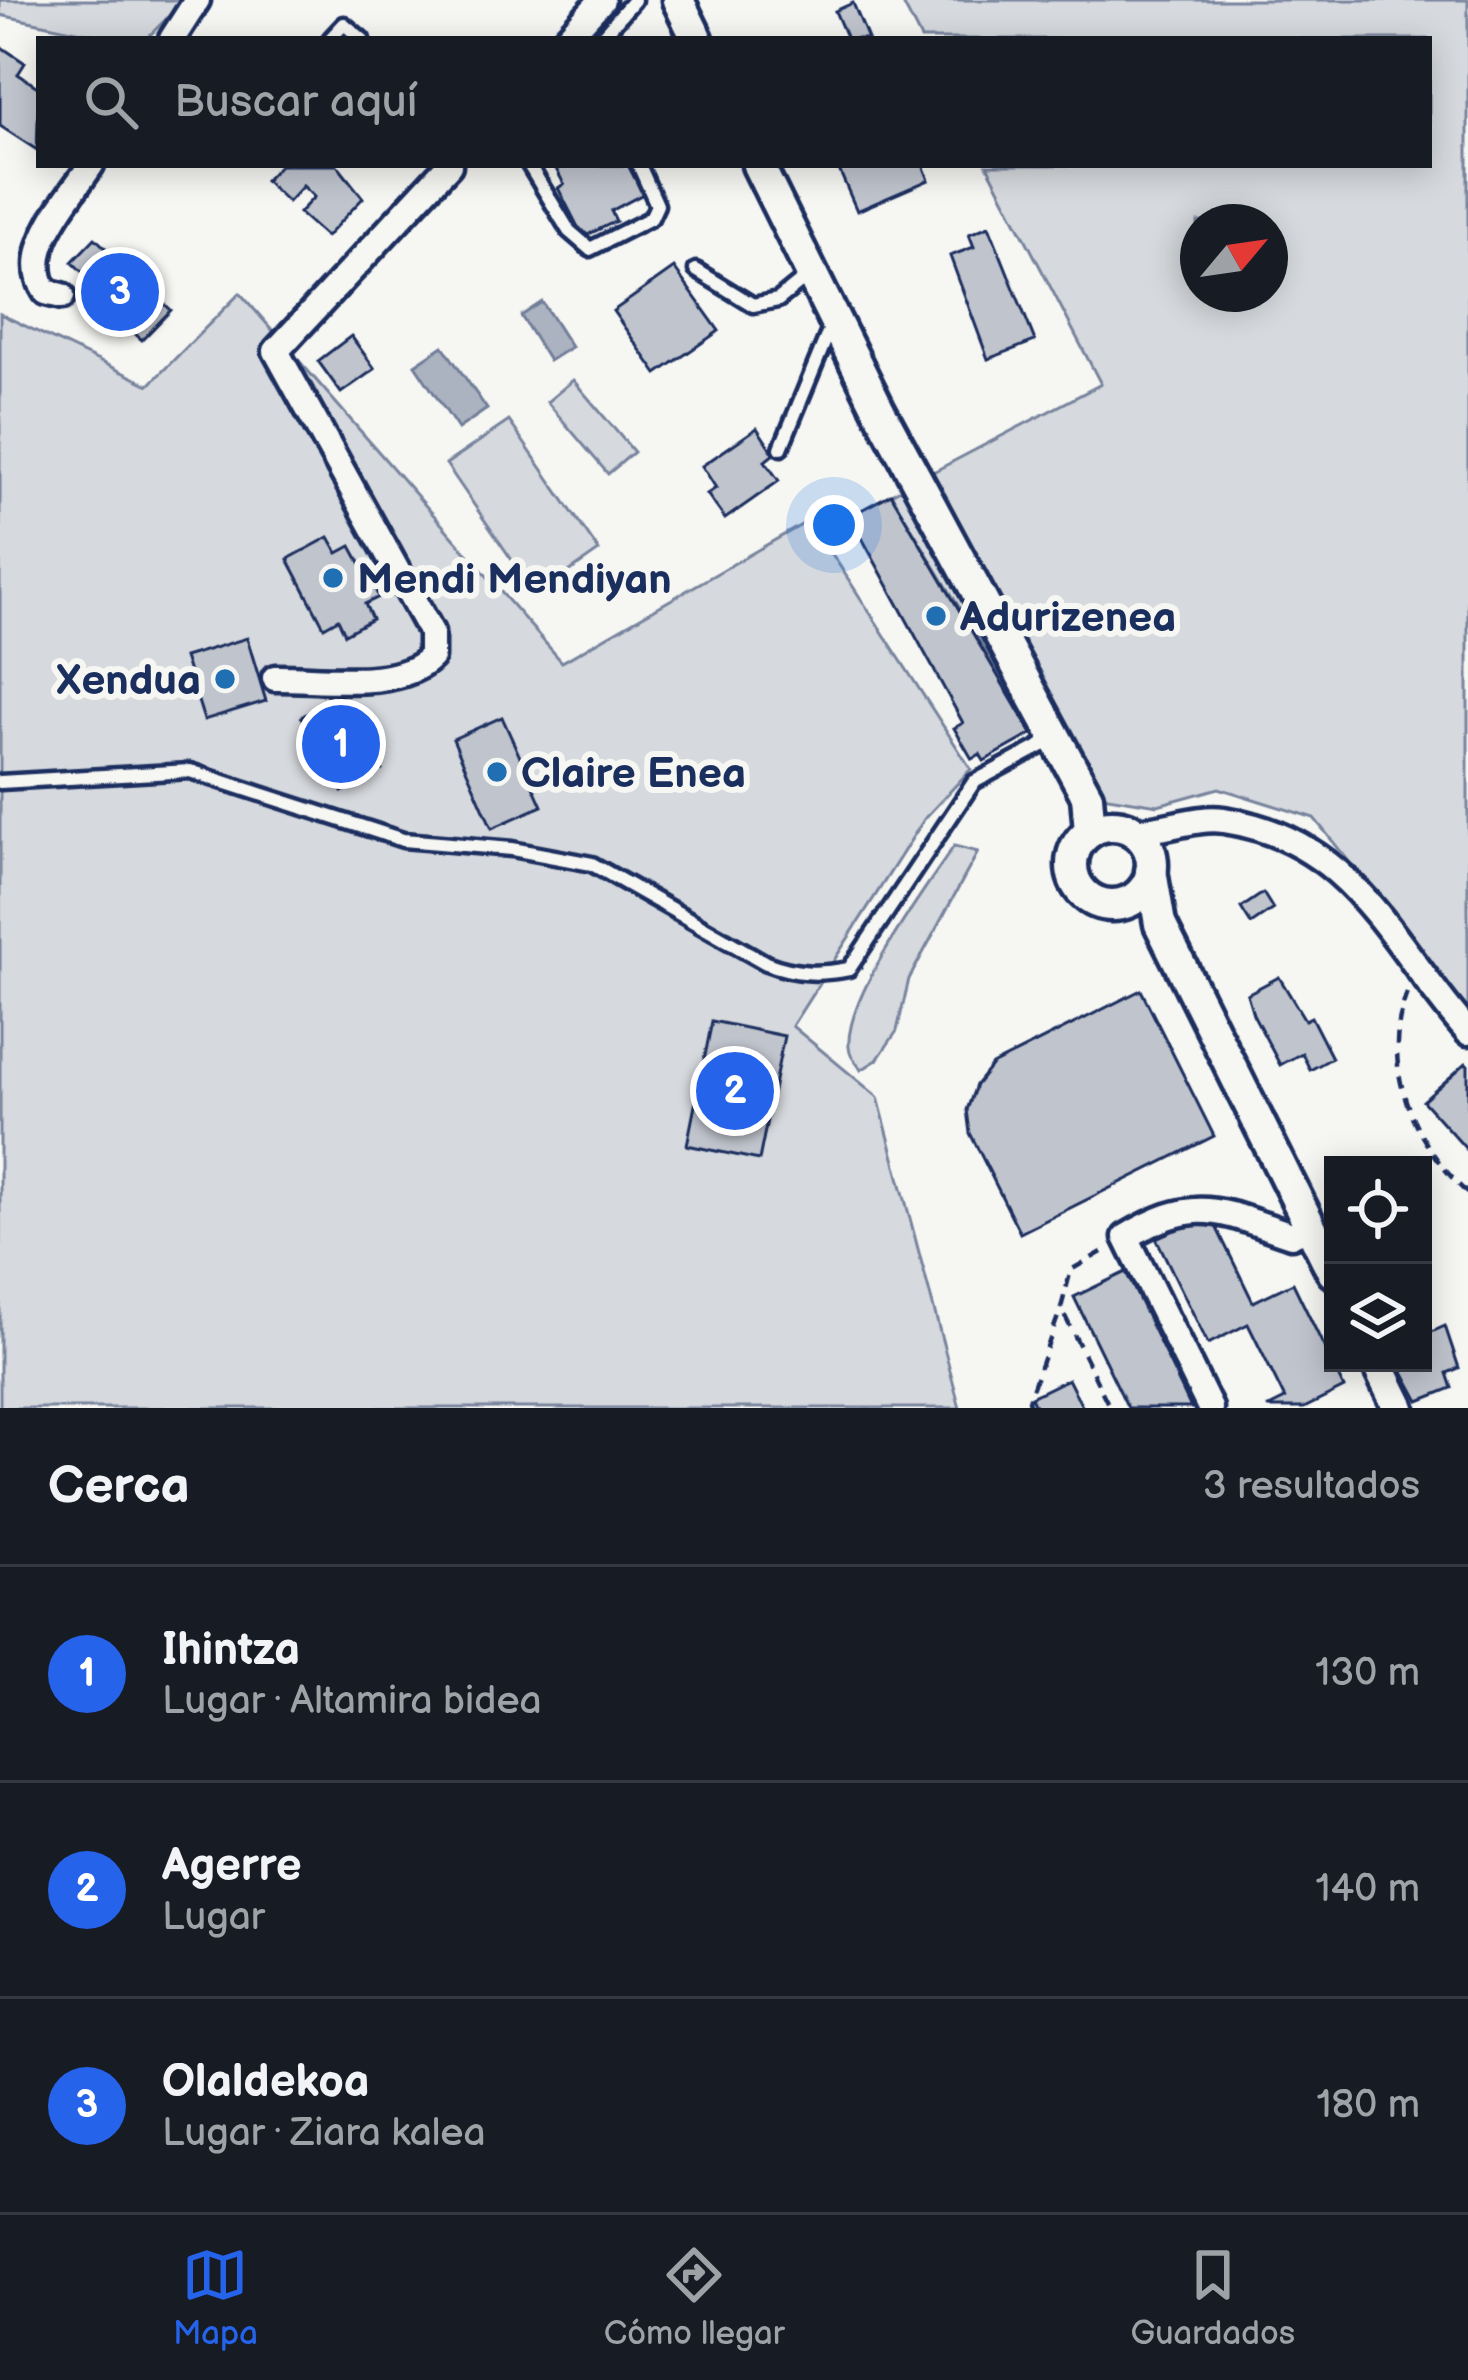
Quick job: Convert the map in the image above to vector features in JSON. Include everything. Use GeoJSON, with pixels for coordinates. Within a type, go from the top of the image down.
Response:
{"type":"FeatureCollection","features":[{"type":"Feature","properties":{"kind":"street"},"geometry":{"type":"LineString","coordinates":[[174,36],[197,0]]}},
{"type":"Feature","properties":{"kind":"street"},"geometry":{"type":"LineString","coordinates":[[569,36],[602,0]]}},
{"type":"Feature","properties":{"kind":"street"},"geometry":{"type":"LineString","coordinates":[[678,0],[696,36]]}},
{"type":"Feature","properties":{"kind":"street"},"geometry":{"type":"LineString","coordinates":[[62,296],[46,292],[35,276],[38,254],[89,168]]}},
{"type":"Feature","properties":{"kind":"street"},"geometry":{"type":"LineString","coordinates":[[275,678],[395,676],[419,670],[431,658],[431,632],[277,351],[446,168]]}},
{"type":"Feature","properties":{"kind":"street"},"geometry":{"type":"LineString","coordinates":[[759,168],[1055,738],[1087,796],[1129,842],[1160,924],[1329,1264]]}},
{"type":"Feature","properties":{"kind":"street"},"geometry":{"type":"LineString","coordinates":[[1160,924],[1118,905],[1101,904],[1076,884],[1072,854],[1198,820],[1223,820],[1312,850],[1357,888],[1468,1032]]}},
{"type":"Feature","properties":{"kind":"street"},"geometry":{"type":"LineString","coordinates":[[1118,905],[1145,887],[1129,842]]}},
{"type":"Feature","properties":{"kind":"street"},"geometry":{"type":"LineString","coordinates":[[1210,1408],[1126,1237],[1158,1217],[1208,1207],[1291,1234],[1310,1226]]}},
{"type":"Feature","properties":{"kind":"street"},"geometry":{"type":"LineString","coordinates":[[1382,1372],[1395,1406]]}},
{"type":"Feature","properties":{"kind":"lane"},"geometry":{"type":"LineString","coordinates":[[603,36],[634,0]]}},
{"type":"Feature","properties":{"kind":"lane"},"geometry":{"type":"LineString","coordinates":[[333,36],[344,24],[358,36]]}},
{"type":"Feature","properties":{"kind":"lane"},"geometry":{"type":"LineString","coordinates":[[531,168],[578,243],[590,249],[651,218],[657,206],[640,168]]}},
{"type":"Feature","properties":{"kind":"lane"},"geometry":{"type":"LineString","coordinates":[[696,270],[753,305],[778,300],[811,273]]}},
{"type":"Feature","properties":{"kind":"lane"},"geometry":{"type":"LineString","coordinates":[[781,448],[834,319]]}},
{"type":"Feature","properties":{"kind":"lane"},"geometry":{"type":"LineString","coordinates":[[0,782],[190,771],[403,840],[512,848],[592,864],[766,963],[794,973],[823,974],[849,969],[974,782],[1055,738]]}},
{"type":"Feature","properties":{"kind":"path"},"geometry":{"type":"LineString","coordinates":[[1418,965],[1398,1018],[1399,1088],[1417,1130],[1468,1194]]}},
{"type":"Feature","properties":{"kind":"path"},"geometry":{"type":"LineString","coordinates":[[1031,1408],[1028,1402],[1071,1270],[1126,1237]]}},
{"type":"Feature","properties":{"kind":"path"},"geometry":{"type":"LineString","coordinates":[[1061,1308],[1110,1408]]}},
{"type":"Feature","properties":{"kind":"shaded area"},"geometry":{"type":"Polygon","coordinates":[[[0,0],[185,0],[149,36],[101,36],[0,15],[0,0]]]}},
{"type":"Feature","properties":{"kind":"shaded area"},"geometry":{"type":"Polygon","coordinates":[[[901,0],[1468,0],[1468,1010],[1314,818],[1219,788],[1158,805],[1070,791],[891,494],[1101,384],[989,168],[1432,168],[1432,36],[919,36],[901,0]]]}},
{"type":"Feature","properties":{"kind":"shaded area"},"geometry":{"type":"Polygon","coordinates":[[[240,293],[562,662],[810,520],[971,769],[925,818],[792,1026],[878,1097],[960,1408],[0,1408],[0,314],[149,385],[240,293]]]}},
{"type":"Feature","properties":{"kind":"shaded area"},"geometry":{"type":"Polygon","coordinates":[[[542,302],[571,347],[549,361],[521,316],[542,302]]]}},
{"type":"Feature","properties":{"kind":"shaded area"},"geometry":{"type":"Polygon","coordinates":[[[443,346],[487,409],[458,429],[415,365],[443,346]]]}},
{"type":"Feature","properties":{"kind":"shaded area"},"geometry":{"type":"Polygon","coordinates":[[[573,380],[634,452],[608,474],[547,402],[573,380]]]}},
{"type":"Feature","properties":{"kind":"shaded area"},"geometry":{"type":"Polygon","coordinates":[[[509,421],[599,551],[536,595],[446,464],[509,421]]]}},
{"type":"Feature","properties":{"kind":"shaded area"},"geometry":{"type":"Polygon","coordinates":[[[954,846],[978,852],[909,979],[897,1031],[877,1060],[861,1070],[849,1047],[860,1000],[889,944],[954,846]]]}},
{"type":"Feature","properties":{"kind":"building"},"geometry":{"type":"Polygon","coordinates":[[[853,3],[867,36],[846,36],[835,11],[853,3]]]}},
{"type":"Feature","properties":{"kind":"building"},"geometry":{"type":"Polygon","coordinates":[[[0,46],[25,63],[18,74],[36,86],[36,149],[0,126],[0,46]]]}},
{"type":"Feature","properties":{"kind":"building"},"geometry":{"type":"Polygon","coordinates":[[[277,168],[339,168],[363,198],[326,237],[299,213],[314,197],[303,186],[288,202],[265,181],[277,168]]]}},
{"type":"Feature","properties":{"kind":"building"},"geometry":{"type":"Polygon","coordinates":[[[556,168],[630,168],[643,194],[611,211],[616,221],[583,237],[558,188],[564,184],[556,168]]]}},
{"type":"Feature","properties":{"kind":"building"},"geometry":{"type":"Polygon","coordinates":[[[838,168],[924,168],[929,180],[857,211],[838,168]]]}},
{"type":"Feature","properties":{"kind":"building"},"geometry":{"type":"Polygon","coordinates":[[[989,226],[1035,341],[988,359],[950,256],[974,247],[969,234],[989,226]]]}},
{"type":"Feature","properties":{"kind":"building"},"geometry":{"type":"Polygon","coordinates":[[[95,238],[171,310],[142,340],[127,327],[118,337],[79,301],[95,284],[72,262],[95,238]]]}},
{"type":"Feature","properties":{"kind":"building"},"geometry":{"type":"Polygon","coordinates":[[[674,268],[719,331],[657,374],[613,311],[674,268]]]}},
{"type":"Feature","properties":{"kind":"building"},"geometry":{"type":"Polygon","coordinates":[[[351,336],[375,369],[341,393],[318,361],[351,336]]]}},
{"type":"Feature","properties":{"kind":"building"},"geometry":{"type":"Polygon","coordinates":[[[757,428],[774,454],[765,461],[779,481],[725,519],[707,494],[716,488],[702,466],[757,428]]]}},
{"type":"Feature","properties":{"kind":"building","name":"Adurizenea"},"geometry":{"type":"Polygon","coordinates":[[[891,494],[1032,734],[984,761],[980,754],[972,759],[954,728],[963,723],[850,516],[891,494]]]}},
{"type":"Feature","properties":{"kind":"building","name":"Mendi Mendiyan"},"geometry":{"type":"Polygon","coordinates":[[[329,537],[338,553],[351,546],[379,597],[365,604],[372,619],[345,634],[338,619],[324,627],[288,559],[329,537]]]}},
{"type":"Feature","properties":{"kind":"building","name":"Xendua"},"geometry":{"type":"Polygon","coordinates":[[[247,638],[266,701],[204,720],[184,657],[247,638]]]}},
{"type":"Feature","properties":{"kind":"building"},"geometry":{"type":"Polygon","coordinates":[[[340,695],[382,770],[342,792],[301,717],[340,695]]]}},
{"type":"Feature","properties":{"kind":"building","name":"Claire Enea"},"geometry":{"type":"Polygon","coordinates":[[[502,717],[542,806],[492,828],[453,739],[502,717]]]}},
{"type":"Feature","properties":{"kind":"building"},"geometry":{"type":"Polygon","coordinates":[[[1263,893],[1273,909],[1251,924],[1241,908],[1263,893]]]}},
{"type":"Feature","properties":{"kind":"building"},"geometry":{"type":"Polygon","coordinates":[[[1279,977],[1305,1020],[1311,1017],[1332,1058],[1310,1070],[1302,1053],[1280,1065],[1253,1014],[1247,994],[1279,977]]]}},
{"type":"Feature","properties":{"kind":"building"},"geometry":{"type":"Polygon","coordinates":[[[1141,990],[1214,1136],[1020,1233],[970,1133],[967,1110],[976,1085],[992,1065],[1141,990]]]}},
{"type":"Feature","properties":{"kind":"building"},"geometry":{"type":"Polygon","coordinates":[[[712,1021],[784,1036],[759,1160],[687,1145],[712,1021]]]}},
{"type":"Feature","properties":{"kind":"building"},"geometry":{"type":"Polygon","coordinates":[[[1468,1065],[1468,1151],[1423,1101],[1468,1065]]]}},
{"type":"Feature","properties":{"kind":"building"},"geometry":{"type":"Polygon","coordinates":[[[1209,1212],[1253,1302],[1293,1283],[1324,1347],[1324,1372],[1336,1372],[1344,1388],[1304,1408],[1267,1408],[1285,1399],[1248,1324],[1208,1344],[1156,1238],[1209,1212]]]}},
{"type":"Feature","properties":{"kind":"building"},"geometry":{"type":"Polygon","coordinates":[[[1126,1272],[1191,1408],[1128,1408],[1074,1297],[1126,1272]]]}},
{"type":"Feature","properties":{"kind":"building"},"geometry":{"type":"Polygon","coordinates":[[[1445,1326],[1459,1368],[1447,1373],[1452,1388],[1419,1401],[1403,1372],[1432,1372],[1432,1332],[1445,1326]]]}},
{"type":"Feature","properties":{"kind":"building"},"geometry":{"type":"Polygon","coordinates":[[[1068,1379],[1083,1408],[1036,1408],[1031,1397],[1068,1379]]]}},
{"type":"Feature","properties":{"kind":"place","name":"Olaldekoa"},"geometry":{"type":"Point","coordinates":[120,292]}},
{"type":"Feature","properties":{"kind":"place","name":"Mendi Mendiyan"},"geometry":{"type":"Point","coordinates":[333,578]}},
{"type":"Feature","properties":{"kind":"place","name":"Adurizenea"},"geometry":{"type":"Point","coordinates":[936,616]}},
{"type":"Feature","properties":{"kind":"place","name":"Xendua"},"geometry":{"type":"Point","coordinates":[225,679]}},
{"type":"Feature","properties":{"kind":"place","name":"Ihintza"},"geometry":{"type":"Point","coordinates":[341,744]}},
{"type":"Feature","properties":{"kind":"place","name":"Claire Enea"},"geometry":{"type":"Point","coordinates":[497,772]}},
{"type":"Feature","properties":{"kind":"place","name":"Agerre"},"geometry":{"type":"Point","coordinates":[735,1091]}}]}
